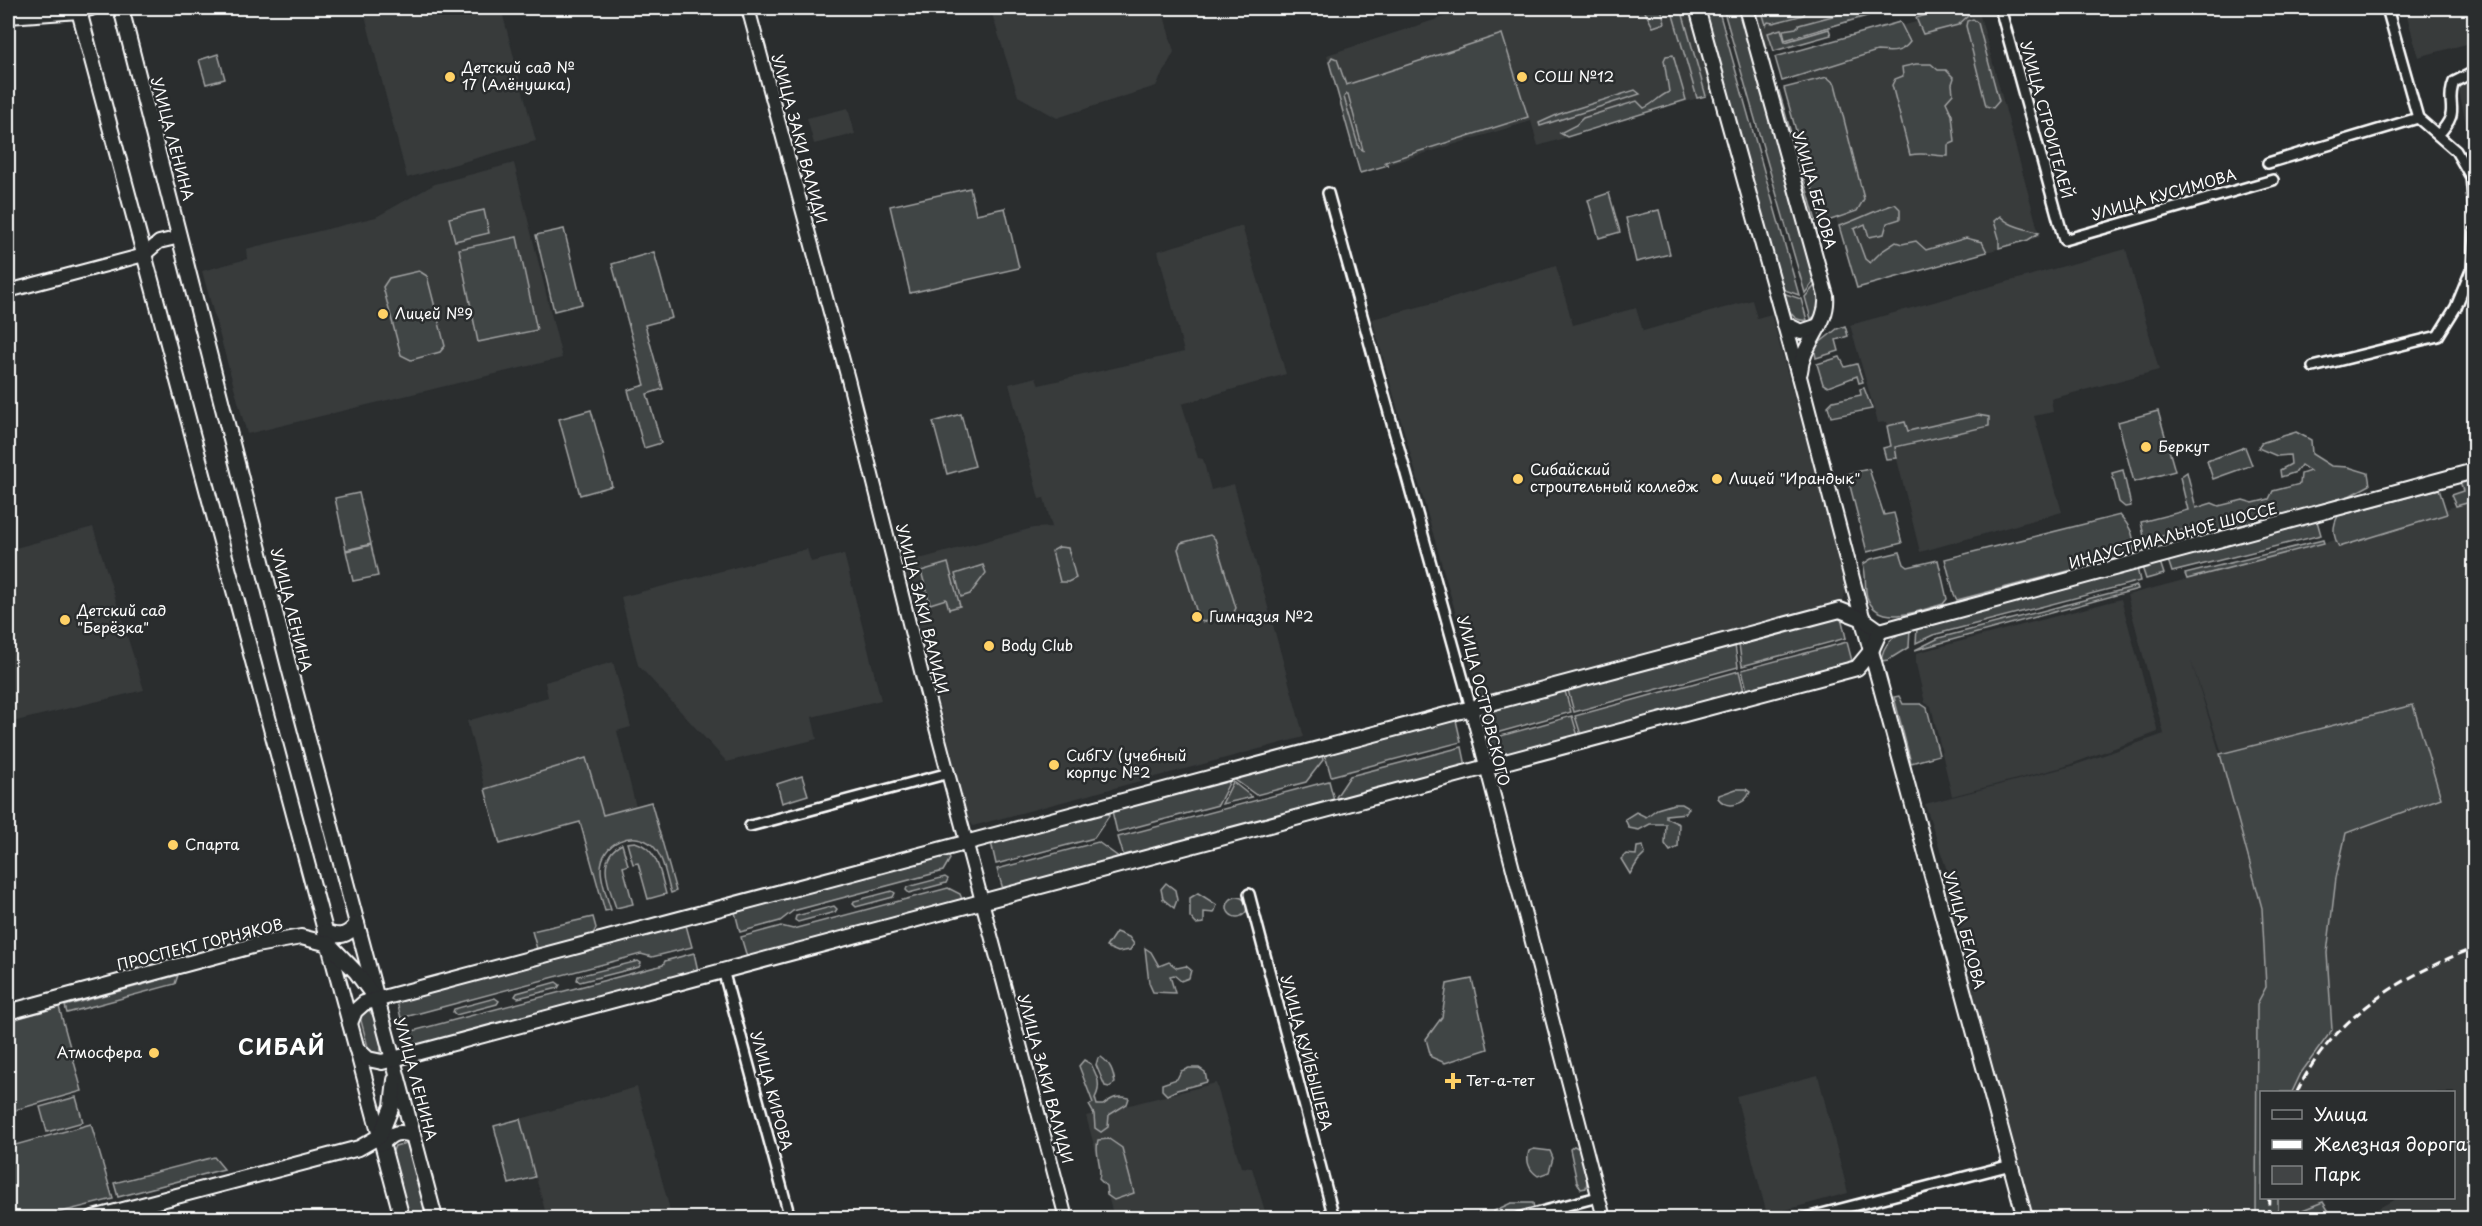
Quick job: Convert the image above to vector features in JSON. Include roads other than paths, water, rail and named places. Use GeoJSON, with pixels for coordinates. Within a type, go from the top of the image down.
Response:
{"type":"FeatureCollection","features":[{"type":"Feature","properties":{"kind":"main road","name":"УЛИЦА ЛЕНИНА"},"geometry":{"type":"LineString","coordinates":[[121,8],[290,671],[435,1218]]}},
{"type":"Feature","properties":{"kind":"main road","name":"УЛИЦА БЕЛОВА"},"geometry":{"type":"LineString","coordinates":[[1697,8],[1800,378],[1876,672],[2025,1218]]}},
{"type":"Feature","properties":{"kind":"main road","name":"УЛИЦА БЕЛОВА"},"geometry":{"type":"LineString","coordinates":[[1746,8],[1826,296],[1825,316],[1809,341],[1801,365],[1800,378]]}},
{"type":"Feature","properties":{"kind":"main road"},"geometry":{"type":"LineString","coordinates":[[8,16],[85,9],[144,255],[402,1218]]}},
{"type":"Feature","properties":{"kind":"main road"},"geometry":{"type":"LineString","coordinates":[[1785,324],[1801,332]]}},
{"type":"Feature","properties":{"kind":"main road"},"geometry":{"type":"LineString","coordinates":[[1792,350],[1801,332],[1819,326]]}},
{"type":"Feature","properties":{"kind":"main road","name":"ИНДУСТРИАЛЬНОЕ ШОССЕ"},"geometry":{"type":"LineString","coordinates":[[1880,631],[2475,471]]}},
{"type":"Feature","properties":{"kind":"main road"},"geometry":{"type":"LineString","coordinates":[[1840,610],[1856,590]]}},
{"type":"Feature","properties":{"kind":"main road"},"geometry":{"type":"LineString","coordinates":[[350,1023],[355,1011],[364,1004],[377,1000],[1840,610],[1863,619],[1880,631],[1871,651],[1857,668]]}},
{"type":"Feature","properties":{"kind":"main road"},"geometry":{"type":"LineString","coordinates":[[357,1048],[368,1059],[382,1062],[1857,668],[1876,672]]}},
{"type":"Feature","properties":{"kind":"main road"},"geometry":{"type":"LineString","coordinates":[[327,938],[349,934],[357,924]]}},
{"type":"Feature","properties":{"kind":"main road","name":"ПРОСПЕКТ ГОРНЯКОВ"},"geometry":{"type":"LineString","coordinates":[[8,1012],[256,945],[301,936],[327,938]]}},
{"type":"Feature","properties":{"kind":"main road"},"geometry":{"type":"LineString","coordinates":[[327,938],[377,1000]]}},
{"type":"Feature","properties":{"kind":"main road"},"geometry":{"type":"LineString","coordinates":[[381,1140],[392,1106],[396,1083],[393,1059]]}},
{"type":"Feature","properties":{"kind":"main road"},"geometry":{"type":"LineString","coordinates":[[93,1218],[359,1148],[390,1134],[400,1132],[413,1136]]}},
{"type":"Feature","properties":{"kind":"street","name":"УЛИЦА ЗАКИ ВАЛИДИ"},"geometry":{"type":"LineString","coordinates":[[748,8],[848,379],[948,773],[1066,1218]]}},
{"type":"Feature","properties":{"kind":"street","name":"УЛИЦА СТРОИТЕЛЕЙ"},"geometry":{"type":"LineString","coordinates":[[2000,8],[2064,240]]}},
{"type":"Feature","properties":{"kind":"street"},"geometry":{"type":"LineString","coordinates":[[2387,8],[2418,118],[2456,151],[2471,177],[2475,211]]}},
{"type":"Feature","properties":{"kind":"street"},"geometry":{"type":"LineString","coordinates":[[2438,135],[2451,120],[2453,113],[2450,91],[2454,82],[2475,72]]}},
{"type":"Feature","properties":{"kind":"street"},"geometry":{"type":"LineString","coordinates":[[2268,163],[2418,118]]}},
{"type":"Feature","properties":{"kind":"street","name":"УЛИЦА КУСИМОВА"},"geometry":{"type":"LineString","coordinates":[[2064,240],[2273,180]]}},
{"type":"Feature","properties":{"kind":"street","name":"УЛИЦА ОСТРОВСКОГО"},"geometry":{"type":"LineString","coordinates":[[1328,193],[1471,708],[1604,1218]]}},
{"type":"Feature","properties":{"kind":"street"},"geometry":{"type":"LineString","coordinates":[[2313,367],[2438,336],[2456,307],[2472,268],[2475,232]]}},
{"type":"Feature","properties":{"kind":"street"},"geometry":{"type":"LineString","coordinates":[[8,291],[144,255],[159,243],[180,237]]}},
{"type":"Feature","properties":{"kind":"street"},"geometry":{"type":"LineString","coordinates":[[750,826],[948,773]]}},
{"type":"Feature","properties":{"kind":"street","name":"УЛИЦА КУЙБЫШЕВА"},"geometry":{"type":"LineString","coordinates":[[1249,894],[1334,1218]]}},
{"type":"Feature","properties":{"kind":"street","name":"УЛИЦА КИРОВА"},"geometry":{"type":"LineString","coordinates":[[723,970],[790,1218]]}},
{"type":"Feature","properties":{"kind":"street"},"geometry":{"type":"LineString","coordinates":[[1806,1218],[2011,1165]]}},
{"type":"Feature","properties":{"kind":"street"},"geometry":{"type":"LineString","coordinates":[[1518,1218],[1598,1197]]}},
{"type":"Feature","properties":{"kind":"railway"},"geometry":{"type":"LineString","coordinates":[[2298,1091],[2311,1066],[2329,1043],[2371,1003],[2420,972],[2474,948]]}},
{"type":"Feature","properties":{"kind":"railway"},"geometry":{"type":"LineString","coordinates":[[2268,1218],[2269,1199]]}},
{"type":"Feature","properties":{"kind":"place","name":"Детский сад № 17 (Алёнушка)"},"geometry":{"type":"Point","coordinates":[450,77]}},
{"type":"Feature","properties":{"kind":"place","name":"СОШ №12"},"geometry":{"type":"Point","coordinates":[1522,77]}},
{"type":"Feature","properties":{"kind":"place","name":"Лицей №9"},"geometry":{"type":"Point","coordinates":[383,314]}},
{"type":"Feature","properties":{"kind":"place","name":"Беркут"},"geometry":{"type":"Point","coordinates":[2146,447]}},
{"type":"Feature","properties":{"kind":"place","name":"Сибайский строительный колледж"},"geometry":{"type":"Point","coordinates":[1518,479]}},
{"type":"Feature","properties":{"kind":"place","name":"Лицей \"Ирандык\""},"geometry":{"type":"Point","coordinates":[1717,479]}},
{"type":"Feature","properties":{"kind":"place","name":"Гимназия №2"},"geometry":{"type":"Point","coordinates":[1197,617]}},
{"type":"Feature","properties":{"kind":"place","name":"Детский сад \"Берёзка\""},"geometry":{"type":"Point","coordinates":[65,620]}},
{"type":"Feature","properties":{"kind":"place","name":"Body Club"},"geometry":{"type":"Point","coordinates":[989,646]}},
{"type":"Feature","properties":{"kind":"place","name":"СибГУ (учебный корпус №2"},"geometry":{"type":"Point","coordinates":[1054,765]}},
{"type":"Feature","properties":{"kind":"place","name":"Спарта"},"geometry":{"type":"Point","coordinates":[173,845]}},
{"type":"Feature","properties":{"kind":"place","name":"Атмосфера"},"geometry":{"type":"Point","coordinates":[154,1053]}},
{"type":"Feature","properties":{"kind":"place","name":"Тет-а-тет"},"geometry":{"type":"Point","coordinates":[1453,1081]}},
{"type":"Feature","properties":{"kind":"district","name":"СИБАЙ"},"geometry":{"type":"Point","coordinates":[282,1048]}}]}
